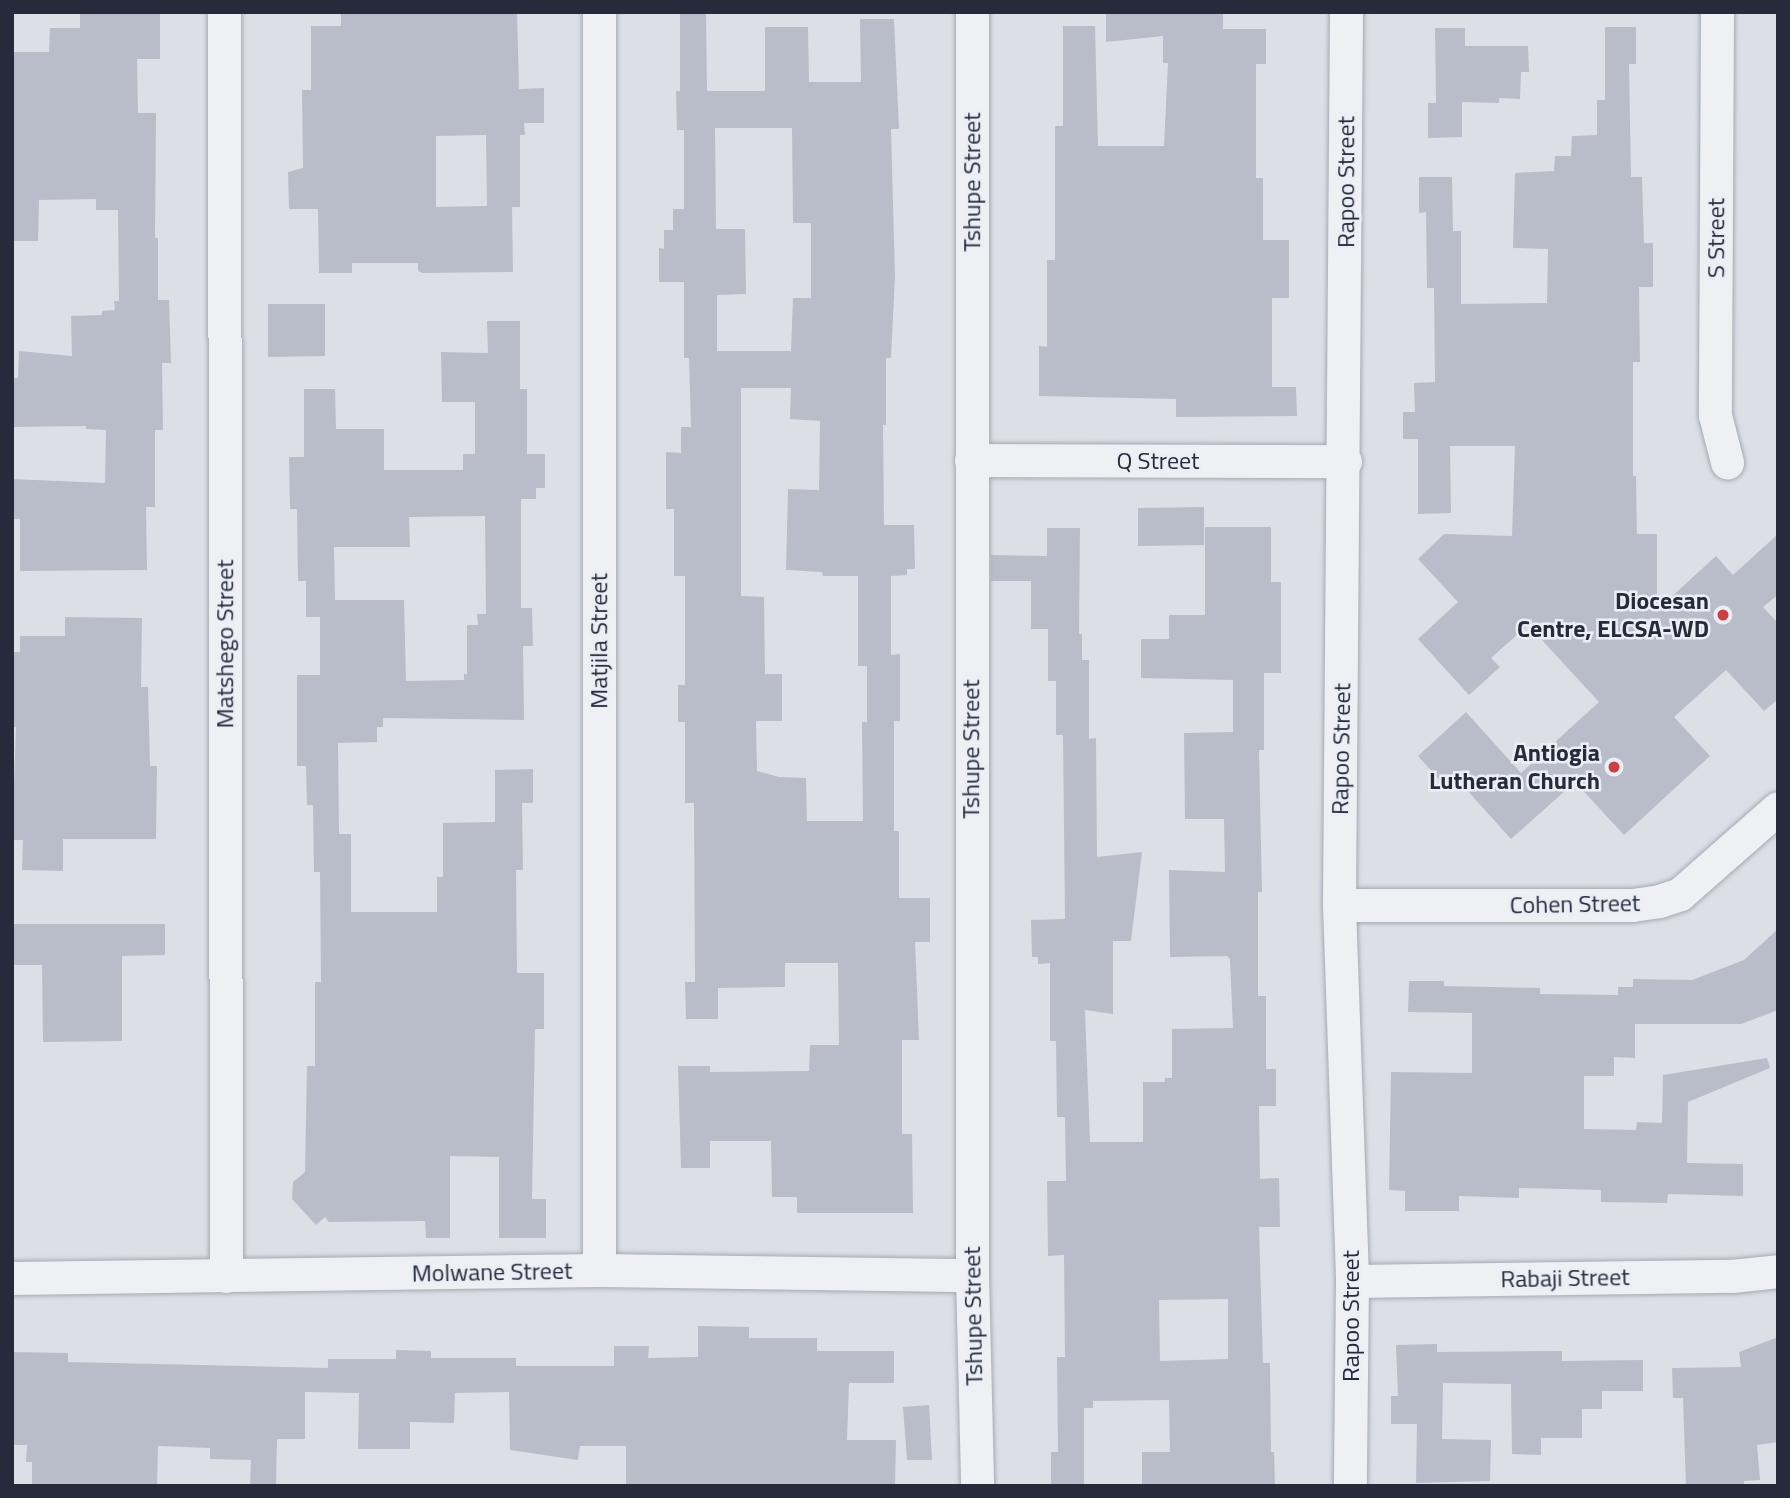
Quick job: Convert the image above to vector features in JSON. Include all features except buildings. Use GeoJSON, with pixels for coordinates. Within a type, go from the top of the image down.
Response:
{"type":"FeatureCollection","features":[{"type":"Feature","properties":{"kind":"street","name":"Matshego Street"},"geometry":{"type":"LineString","coordinates":[[224,12],[226,1276]]}},
{"type":"Feature","properties":{"kind":"street","name":"Matjila Street"},"geometry":{"type":"LineString","coordinates":[[599,12],[599,1270]]}},
{"type":"Feature","properties":{"kind":"street","name":"Tshupe Street"},"geometry":{"type":"LineString","coordinates":[[972,12],[972,1275],[976,1486]]}},
{"type":"Feature","properties":{"kind":"street","name":"Rapoo Street"},"geometry":{"type":"LineString","coordinates":[[1346,12],[1345,461],[1339,905],[1352,1281],[1350,1486]]}},
{"type":"Feature","properties":{"kind":"street","name":"S Street"},"geometry":{"type":"LineString","coordinates":[[1717,12],[1715,415],[1727,461]]}},
{"type":"Feature","properties":{"kind":"street","name":"Q Street"},"geometry":{"type":"LineString","coordinates":[[971,460],[1345,461]]}},
{"type":"Feature","properties":{"kind":"street","name":"Cohen Street"},"geometry":{"type":"LineString","coordinates":[[1339,905],[1632,905],[1659,901],[1680,894],[1778,808]]}},
{"type":"Feature","properties":{"kind":"street","name":"Molwane Street"},"geometry":{"type":"LineString","coordinates":[[12,1278],[599,1270],[972,1275]]}},
{"type":"Feature","properties":{"kind":"street","name":"Rabaji Street"},"geometry":{"type":"LineString","coordinates":[[1352,1281],[1718,1276],[1778,1271]]}},
{"type":"Feature","properties":{"kind":"place","name":"Diocesan Centre, ELCSA-WD"},"geometry":{"type":"Point","coordinates":[1723,615]}},
{"type":"Feature","properties":{"kind":"place","name":"Antiogia Lutheran Church"},"geometry":{"type":"Point","coordinates":[1614,767]}}]}
